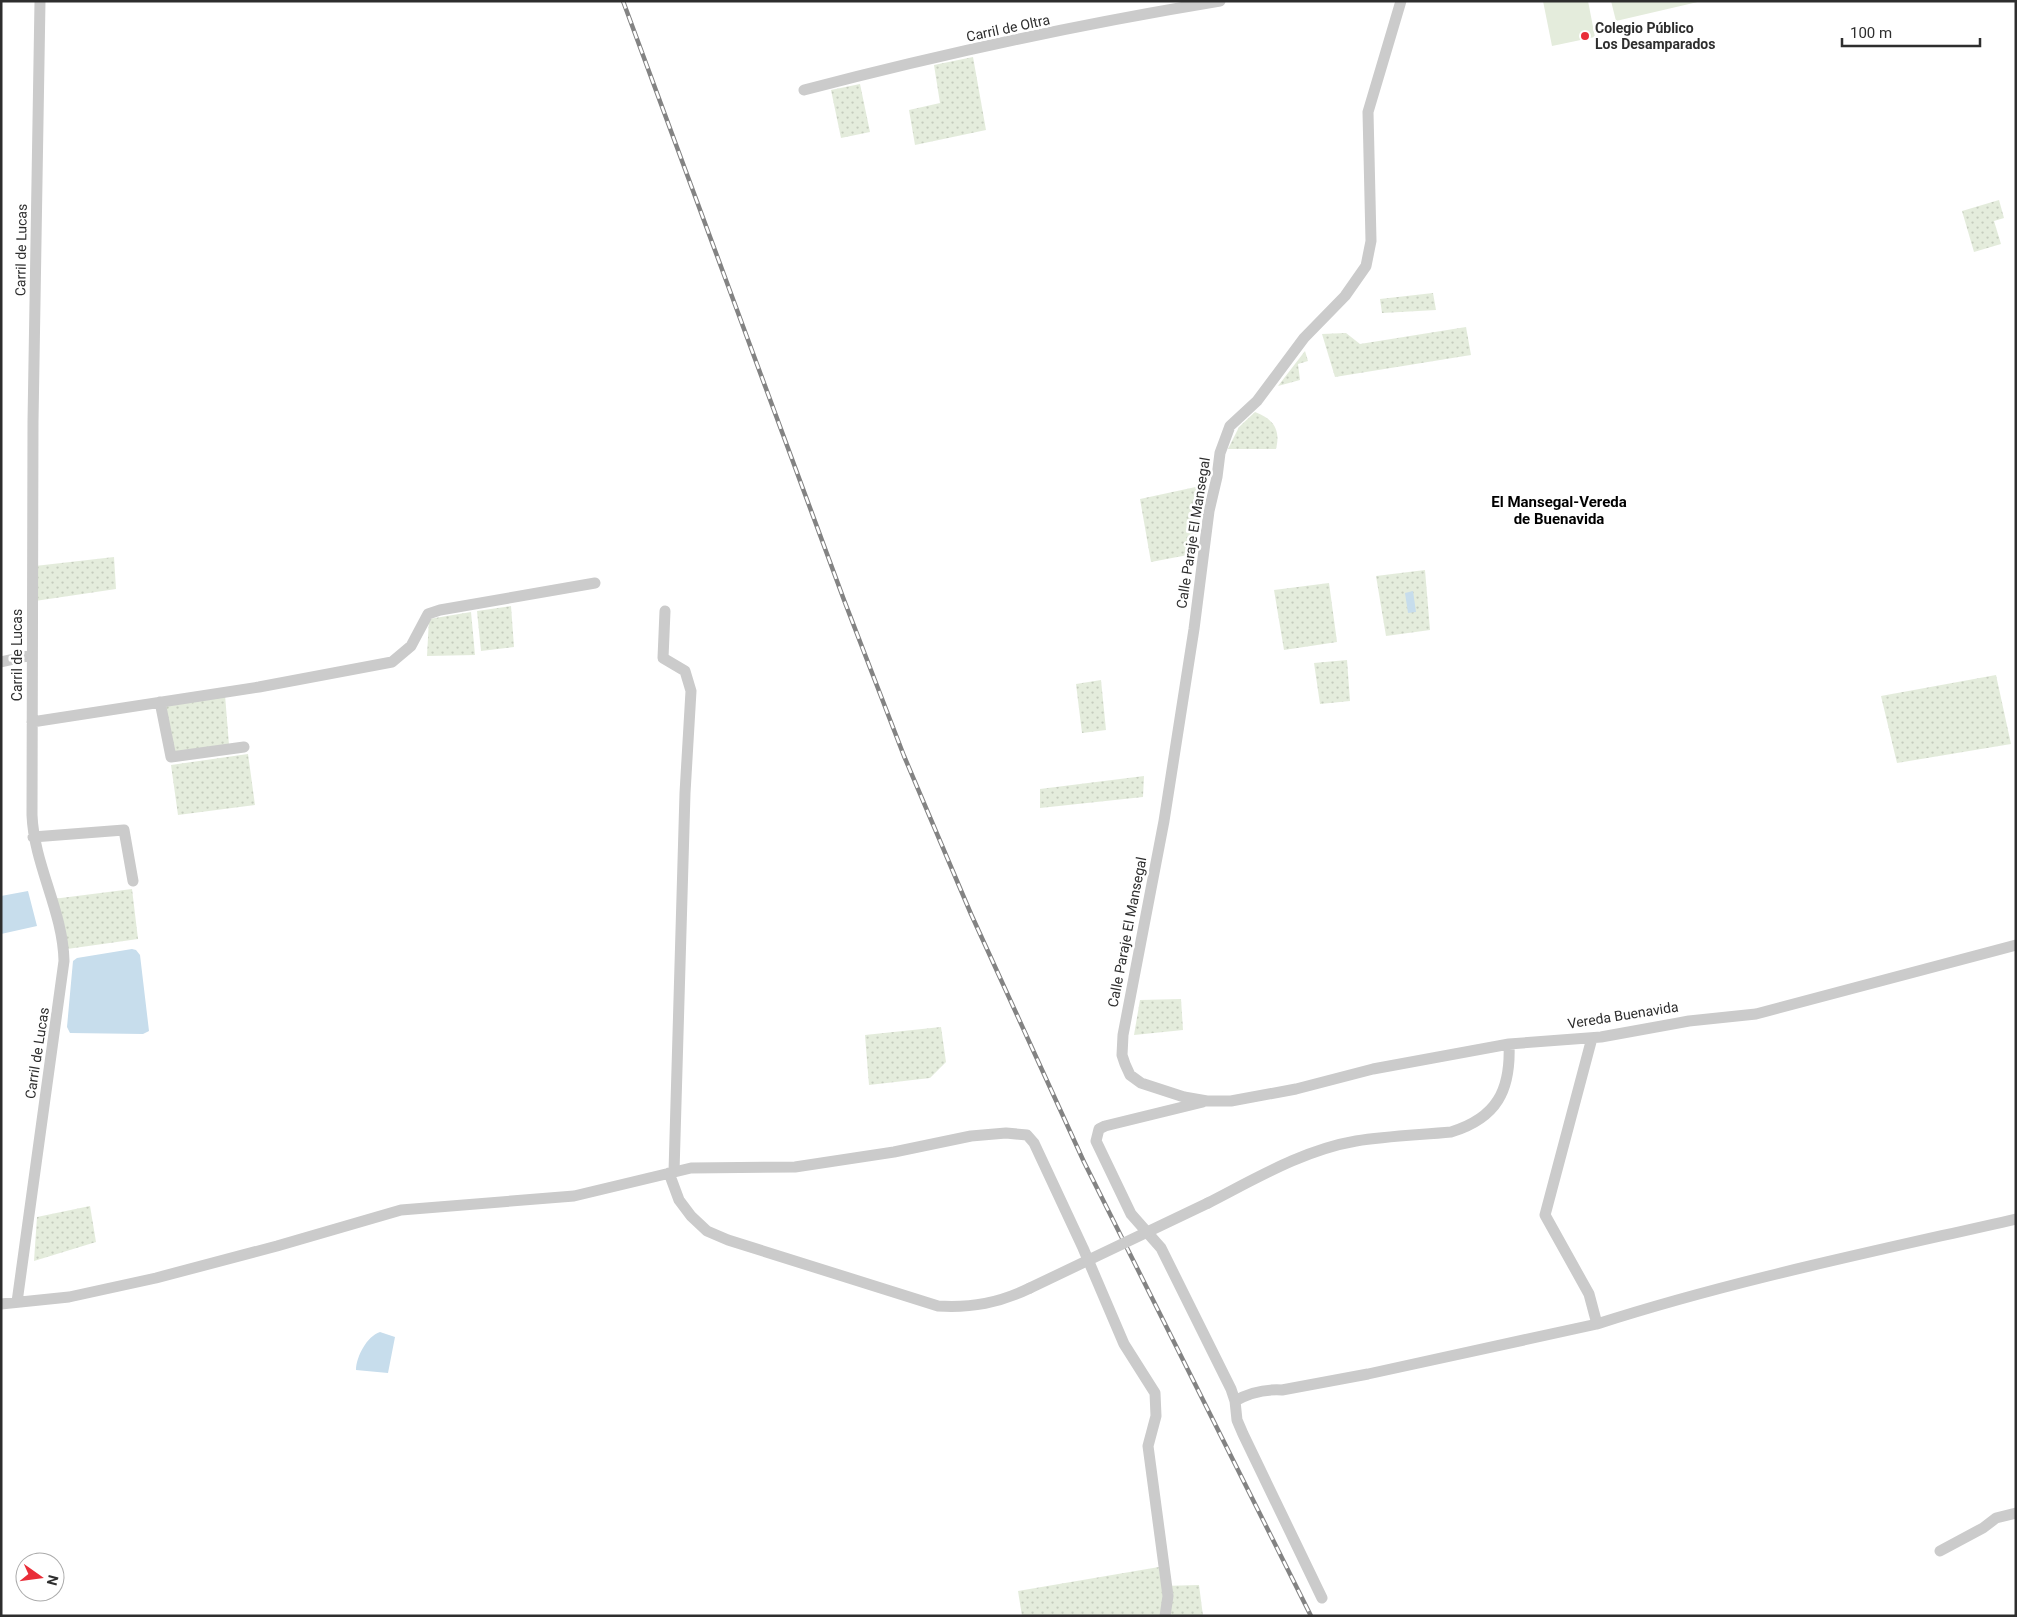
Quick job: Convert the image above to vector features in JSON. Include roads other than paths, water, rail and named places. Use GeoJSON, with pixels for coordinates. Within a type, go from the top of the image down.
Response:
{"type":"FeatureCollection","features":[{"type":"Feature","properties":{"kind":"street","name":"Carril de Lucas"},"geometry":{"type":"LineString","coordinates":[[17,1302],[64,968],[62,941],[33,837],[33,432],[40,1]]}},
{"type":"Feature","properties":{"kind":"street","name":"Carril de Oltra"},"geometry":{"type":"LineString","coordinates":[[804,90],[886,69],[1055,33],[1220,1]]}},
{"type":"Feature","properties":{"kind":"street","name":"Calle Paraje El Mansegal"},"geometry":{"type":"LineString","coordinates":[[1207,1101],[1184,1097],[1141,1083],[1130,1075],[1122,1055],[1123,1035],[1164,821],[1194,629],[1209,511],[1217,477],[1220,453],[1230,426],[1257,401],[1304,338],[1345,296],[1366,266],[1371,241],[1368,112],[1401,1]]}},
{"type":"Feature","properties":{"kind":"street"},"geometry":{"type":"LineString","coordinates":[[32,722],[259,687],[392,662],[410,646],[428,614],[440,610],[595,583]]}},
{"type":"Feature","properties":{"kind":"street"},"geometry":{"type":"LineString","coordinates":[[665,611],[663,658],[685,671],[691,690],[685,793],[671,1173],[679,1200],[691,1216],[707,1232],[938,1306],[960,1308],[1004,1300],[1208,1203],[1280,1165],[1354,1141],[1451,1132],[1466,1127],[1490,1110],[1503,1093],[1510,1068],[1509,1044]]}},
{"type":"Feature","properties":{"kind":"street"},"geometry":{"type":"LineString","coordinates":[[1,662],[32,655]]}},
{"type":"Feature","properties":{"kind":"street"},"geometry":{"type":"LineString","coordinates":[[160,702],[170,757],[244,747]]}},
{"type":"Feature","properties":{"kind":"street"},"geometry":{"type":"LineString","coordinates":[[33,837],[124,830],[133,881]]}},
{"type":"Feature","properties":{"kind":"street","name":"Vereda Buenavida"},"geometry":{"type":"LineString","coordinates":[[1207,1101],[1231,1101],[1296,1089],[1373,1068],[1509,1044],[1592,1038],[1689,1021],[1756,1014],[2016,945]]}},
{"type":"Feature","properties":{"kind":"street"},"geometry":{"type":"LineString","coordinates":[[1592,1038],[1545,1215],[1589,1294],[1597,1324]]}},
{"type":"Feature","properties":{"kind":"street"},"geometry":{"type":"LineString","coordinates":[[1207,1101],[1105,1126],[1099,1129],[1096,1141],[1131,1214],[1161,1248],[1232,1389],[1237,1420],[1243,1434],[1322,1598]]}},
{"type":"Feature","properties":{"kind":"street"},"geometry":{"type":"LineString","coordinates":[[1,1304],[69,1297],[156,1278],[277,1246],[401,1210],[574,1196],[671,1173],[706,1167],[795,1167],[894,1152],[971,1136],[1006,1132],[1018,1133],[1031,1138],[1083,1248],[1124,1344],[1155,1393],[1156,1416],[1148,1446],[1168,1596],[1165,1616]]}},
{"type":"Feature","properties":{"kind":"street"},"geometry":{"type":"LineString","coordinates":[[1235,1401],[1246,1395],[1272,1389],[1282,1390],[1368,1374],[1597,1324],[1643,1310],[1825,1263],[2016,1219]]}},
{"type":"Feature","properties":{"kind":"street"},"geometry":{"type":"LineString","coordinates":[[1940,1551],[1983,1528],[1996,1518],[2016,1513]]}},
{"type":"Feature","properties":{"kind":"water"},"geometry":{"type":"Polygon","coordinates":[[[1413,591],[1416,612],[1408,613],[1405,593],[1413,591]]]}},
{"type":"Feature","properties":{"kind":"water"},"geometry":{"type":"Polygon","coordinates":[[[28,891],[37,926],[1,934],[1,896],[28,891]]]}},
{"type":"Feature","properties":{"kind":"water"},"geometry":{"type":"Polygon","coordinates":[[[132,949],[136,950],[140,955],[149,1031],[143,1034],[70,1033],[67,1027],[73,961],[77,958],[132,949]]]}},
{"type":"Feature","properties":{"kind":"water"},"geometry":{"type":"Polygon","coordinates":[[[380,1332],[395,1337],[388,1373],[356,1370],[356,1365],[363,1348],[375,1334],[380,1332]]]}},
{"type":"Feature","properties":{"kind":"railway"},"geometry":{"type":"LineString","coordinates":[[623,1],[844,600],[904,756],[971,914],[1084,1162],[1311,1616]]}},
{"type":"Feature","properties":{"kind":"place","name":"Colegio Público Los Desamparados"},"geometry":{"type":"Point","coordinates":[1585,36]}},
{"type":"Feature","properties":{"kind":"district","name":"El Mansegal-Vereda de Buenavida"},"geometry":{"type":"Point","coordinates":[1559,510]}}]}
